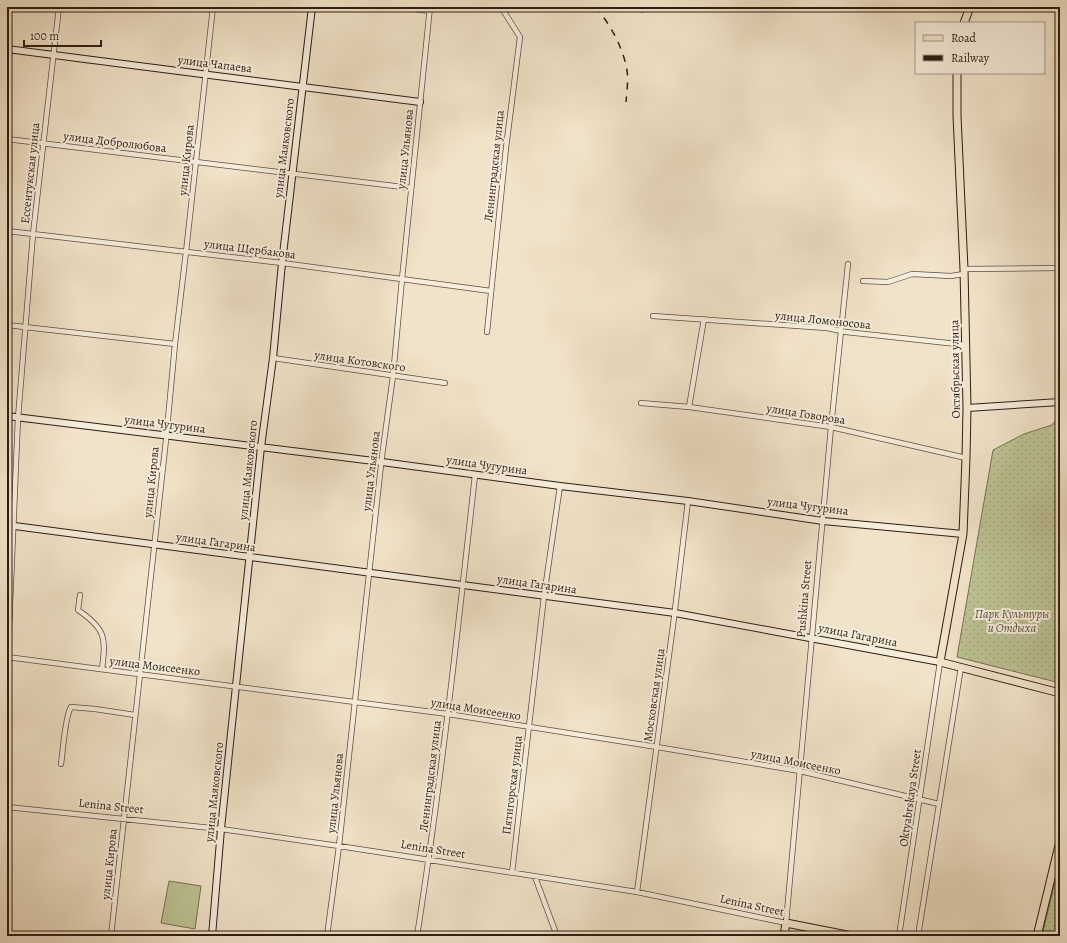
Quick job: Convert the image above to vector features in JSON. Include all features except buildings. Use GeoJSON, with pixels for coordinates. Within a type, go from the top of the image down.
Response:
{"type":"FeatureCollection","features":[{"type":"Feature","properties":{"kind":"main road"},"geometry":{"type":"LineString","coordinates":[[964,22],[970,7]]}},
{"type":"Feature","properties":{"kind":"main road","name":"Октябрьская улица"},"geometry":{"type":"LineString","coordinates":[[940,662],[963,534],[966,458],[966,345],[957,116],[957,74]]}},
{"type":"Feature","properties":{"kind":"main road","name":"улица Гагарина"},"geometry":{"type":"LineString","coordinates":[[940,662],[1060,693]]}},
{"type":"Feature","properties":{"kind":"main road"},"geometry":{"type":"LineString","coordinates":[[1037,936],[1060,841]]}},
{"type":"Feature","properties":{"kind":"main road","name":"Pushkina Street"},"geometry":{"type":"LineString","coordinates":[[784,936],[786,923]]}},
{"type":"Feature","properties":{"kind":"main road","name":"Lenina Street"},"geometry":{"type":"LineString","coordinates":[[786,923],[852,936]]}},
{"type":"Feature","properties":{"kind":"street","name":"Ессентукская улица"},"geometry":{"type":"LineString","coordinates":[[7,676],[9,580],[14,526],[18,418],[33,234],[58,7]]}},
{"type":"Feature","properties":{"kind":"street","name":"улица Кирова"},"geometry":{"type":"LineString","coordinates":[[111,936],[213,7]]}},
{"type":"Feature","properties":{"kind":"street","name":"улица Маяковского"},"geometry":{"type":"LineString","coordinates":[[212,936],[221,829],[261,447],[273,358],[282,263],[312,7]]}},
{"type":"Feature","properties":{"kind":"street"},"geometry":{"type":"LineString","coordinates":[[399,7],[430,9]]}},
{"type":"Feature","properties":{"kind":"street","name":"Ленинградская улица"},"geometry":{"type":"LineString","coordinates":[[487,332],[506,148],[520,37],[501,7]]}},
{"type":"Feature","properties":{"kind":"street","name":"улица Ульянова"},"geometry":{"type":"LineString","coordinates":[[327,936],[339,846],[369,573],[393,376],[430,9]]}},
{"type":"Feature","properties":{"kind":"street","name":"улица Чапаева"},"geometry":{"type":"LineString","coordinates":[[7,49],[420,102]]}},
{"type":"Feature","properties":{"kind":"street","name":"улица Добролюбова"},"geometry":{"type":"LineString","coordinates":[[7,140],[411,188]]}},
{"type":"Feature","properties":{"kind":"street","name":"улица Щербакова"},"geometry":{"type":"LineString","coordinates":[[7,232],[282,263],[491,292]]}},
{"type":"Feature","properties":{"kind":"street","name":"Pushkina Street"},"geometry":{"type":"LineString","coordinates":[[786,923],[840,331],[848,264]]}},
{"type":"Feature","properties":{"kind":"street"},"geometry":{"type":"LineString","coordinates":[[863,281],[888,282],[912,274],[951,276],[964,272],[1060,268]]}},
{"type":"Feature","properties":{"kind":"street","name":"улица Ломоносова"},"geometry":{"type":"LineString","coordinates":[[653,316],[827,328],[840,331],[966,345]]}},
{"type":"Feature","properties":{"kind":"street"},"geometry":{"type":"LineString","coordinates":[[690,407],[704,319]]}},
{"type":"Feature","properties":{"kind":"street"},"geometry":{"type":"LineString","coordinates":[[7,325],[175,344]]}},
{"type":"Feature","properties":{"kind":"street","name":"улица Котовского"},"geometry":{"type":"LineString","coordinates":[[273,358],[445,383]]}},
{"type":"Feature","properties":{"kind":"street"},"geometry":{"type":"LineString","coordinates":[[967,408],[1060,402]]}},
{"type":"Feature","properties":{"kind":"street","name":"улица Говорова"},"geometry":{"type":"LineString","coordinates":[[641,403],[690,407],[831,427],[966,458]]}},
{"type":"Feature","properties":{"kind":"street","name":"улица Чугурина"},"geometry":{"type":"LineString","coordinates":[[7,416],[382,462],[560,486],[688,501],[823,520],[963,534]]}},
{"type":"Feature","properties":{"kind":"street","name":"Ленинградская улица"},"geometry":{"type":"LineString","coordinates":[[417,936],[429,860],[448,714],[475,475]]}},
{"type":"Feature","properties":{"kind":"street","name":"Пятигорская улица"},"geometry":{"type":"LineString","coordinates":[[512,873],[544,596],[560,486]]}},
{"type":"Feature","properties":{"kind":"street","name":"Московская улица"},"geometry":{"type":"LineString","coordinates":[[637,892],[675,613],[688,501]]}},
{"type":"Feature","properties":{"kind":"street","name":"улица Гагарина"},"geometry":{"type":"LineString","coordinates":[[7,525],[675,613],[940,662]]}},
{"type":"Feature","properties":{"kind":"street"},"geometry":{"type":"LineString","coordinates":[[80,595],[78,610],[90,618],[103,636],[105,648],[102,669]]}},
{"type":"Feature","properties":{"kind":"street","name":"улица Моисеенко"},"geometry":{"type":"LineString","coordinates":[[7,657],[448,714],[800,771],[939,804]]}},
{"type":"Feature","properties":{"kind":"street","name":"Oktyabrskaya Street"},"geometry":{"type":"LineString","coordinates":[[899,936],[940,662]]}},
{"type":"Feature","properties":{"kind":"street"},"geometry":{"type":"LineString","coordinates":[[918,936],[961,668]]}},
{"type":"Feature","properties":{"kind":"street"},"geometry":{"type":"LineString","coordinates":[[61,764],[67,722],[71,707],[135,715]]}},
{"type":"Feature","properties":{"kind":"street","name":"Lenina Street"},"geometry":{"type":"LineString","coordinates":[[7,807],[221,829],[339,846],[637,892],[786,923]]}},
{"type":"Feature","properties":{"kind":"street"},"geometry":{"type":"LineString","coordinates":[[535,877],[557,936]]}},
{"type":"Feature","properties":{"kind":"green space","name":"Парк Культуры и Отдыха"},"geometry":{"type":"Polygon","coordinates":[[[1060,415],[1060,683],[957,657],[993,450],[1024,434],[1052,425],[1060,415]]]}},
{"type":"Feature","properties":{"kind":"green space"},"geometry":{"type":"Polygon","coordinates":[[[1060,861],[1060,936],[1042,936],[1060,861]]]}},
{"type":"Feature","properties":{"kind":"green space"},"geometry":{"type":"Polygon","coordinates":[[[169,881],[201,886],[195,929],[161,923],[169,881]]]}},
{"type":"Feature","properties":{"kind":"railway"},"geometry":{"type":"LineString","coordinates":[[595,7],[605,19],[614,34],[624,57],[628,84],[626,102]]}},
{"type":"Feature","properties":{"kind":"railway"},"geometry":{"type":"LineString","coordinates":[[623,7],[643,12]]}}]}
